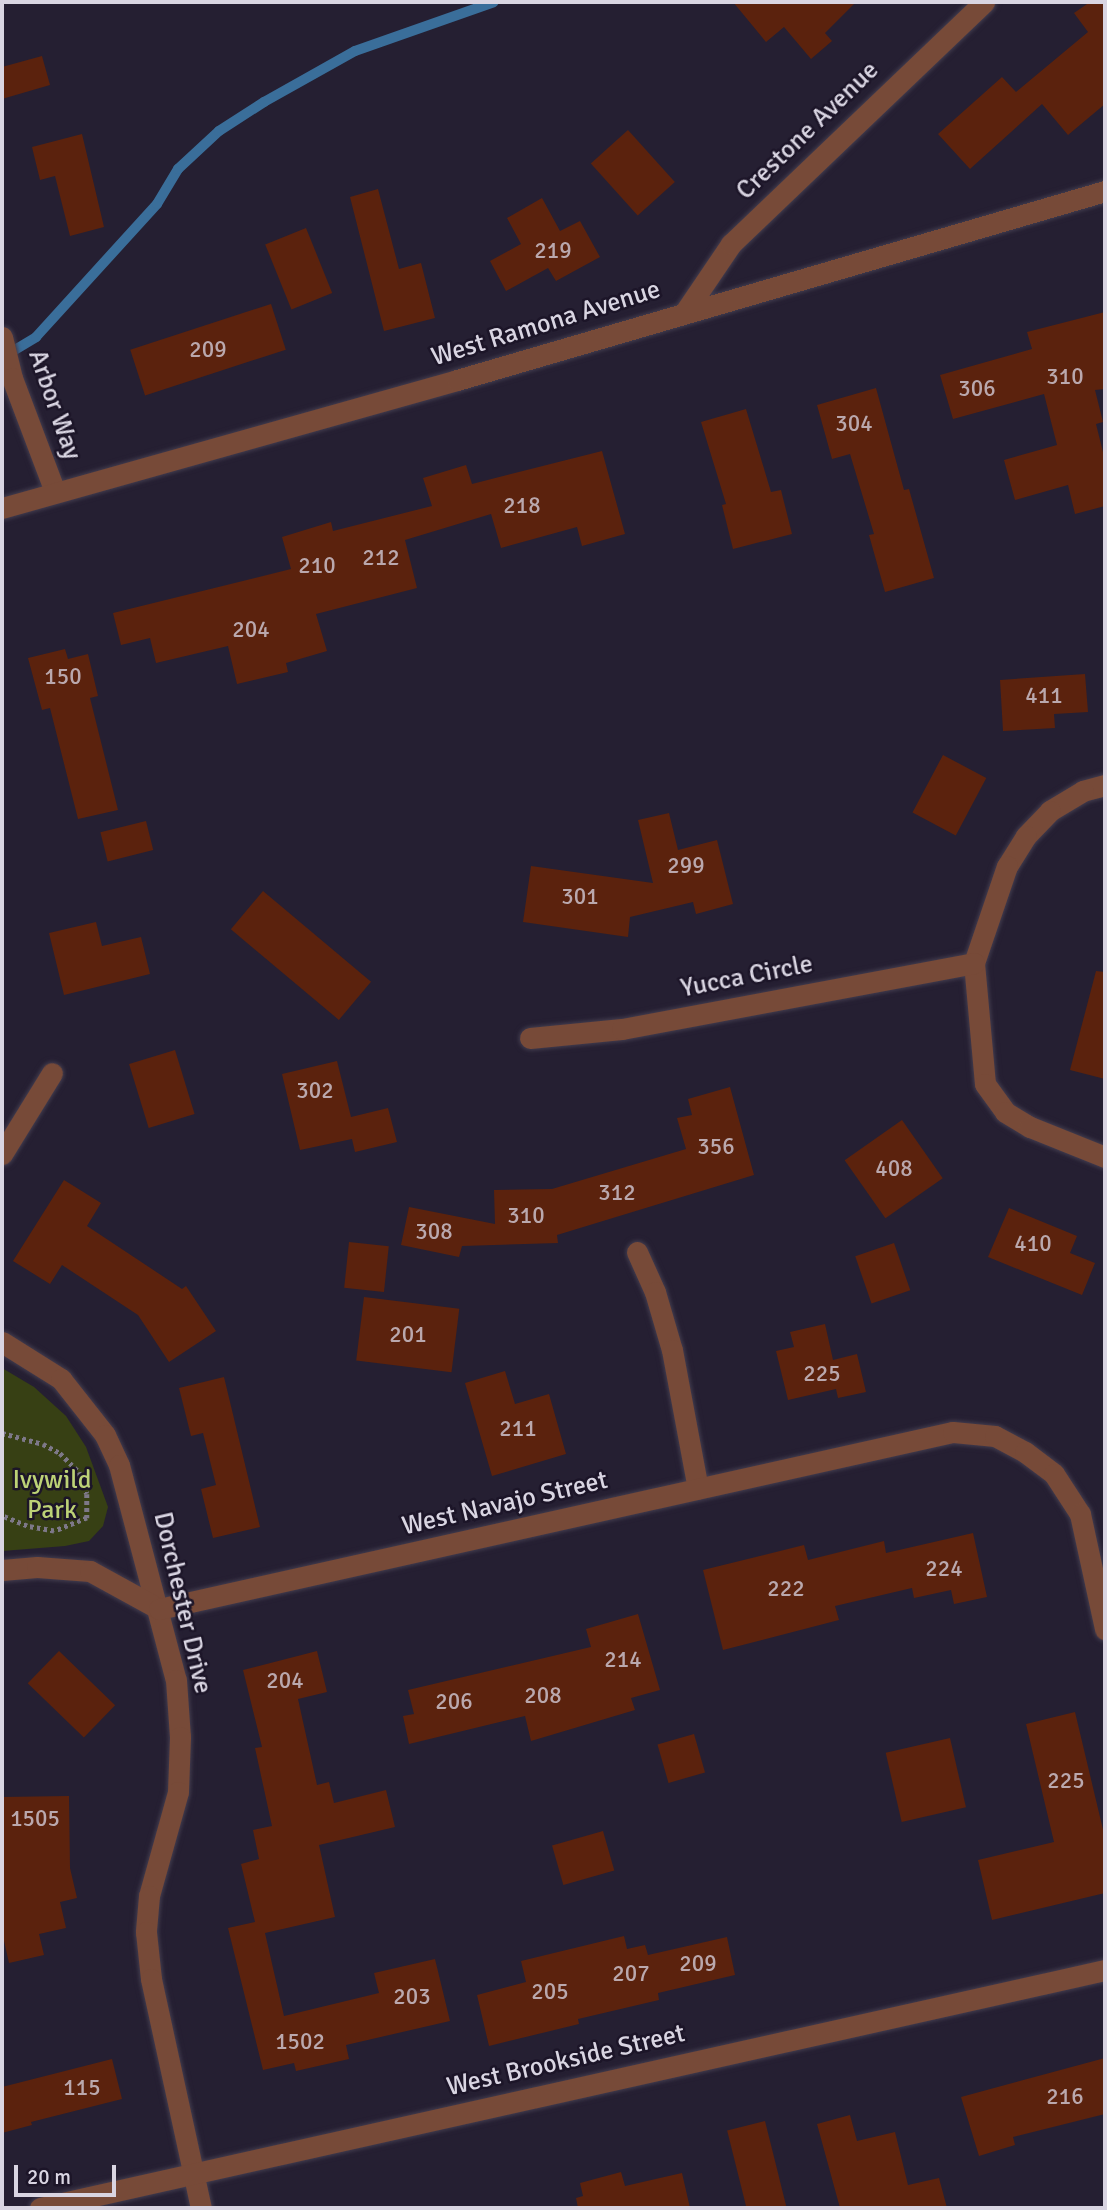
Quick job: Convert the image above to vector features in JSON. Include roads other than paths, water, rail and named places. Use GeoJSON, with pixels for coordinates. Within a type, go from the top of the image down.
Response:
{"type":"FeatureCollection","features":[{"type":"Feature","properties":{"kind":"street","name":"Crestone Avenue"},"geometry":{"type":"LineString","coordinates":[[685,312],[731,244],[984,2]]}},
{"type":"Feature","properties":{"kind":"street","name":"West Ramona Avenue"},"geometry":{"type":"LineString","coordinates":[[2,508],[457,380],[1105,191]]}},
{"type":"Feature","properties":{"kind":"street","name":"Arbor Way"},"geometry":{"type":"LineString","coordinates":[[2,337],[12,378],[55,492]]}},
{"type":"Feature","properties":{"kind":"street"},"geometry":{"type":"LineString","coordinates":[[1105,785],[1083,791],[1050,811],[1026,836],[1007,866],[974,963],[985,1084],[1005,1112],[1030,1127],[1105,1157]]}},
{"type":"Feature","properties":{"kind":"street","name":"Yucca Circle"},"geometry":{"type":"LineString","coordinates":[[530,1038],[622,1029],[974,963]]}},
{"type":"Feature","properties":{"kind":"street"},"geometry":{"type":"LineString","coordinates":[[2,1154],[51,1073]]}},
{"type":"Feature","properties":{"kind":"street"},"geometry":{"type":"LineString","coordinates":[[636,1252],[655,1292],[672,1350],[698,1489]]}},
{"type":"Feature","properties":{"kind":"street","name":"Dorchester Drive"},"geometry":{"type":"LineString","coordinates":[[2,1342],[61,1379],[105,1435],[119,1465],[176,1680],[180,1737],[178,1792],[149,1896],[146,1932],[151,1979],[201,2208]]}},
{"type":"Feature","properties":{"kind":"street","name":"West Navajo Street"},"geometry":{"type":"LineString","coordinates":[[159,1609],[953,1432],[995,1436],[1025,1452],[1054,1474],[1080,1514],[1105,1629]]}},
{"type":"Feature","properties":{"kind":"street"},"geometry":{"type":"LineString","coordinates":[[2,1570],[37,1567],[90,1571],[159,1609]]}},
{"type":"Feature","properties":{"kind":"street","name":"West Brookside Street"},"geometry":{"type":"LineString","coordinates":[[40,2208],[1105,1970]]}},
{"type":"Feature","properties":{"kind":"waterway"},"geometry":{"type":"LineString","coordinates":[[3,357],[36,337],[157,204],[178,169],[219,131],[264,102],[355,51],[494,2]]}},
{"type":"Feature","properties":{"kind":"park label","name":"Ivywild Park"},"geometry":{"type":"Point","coordinates":[52,1496]}}]}
